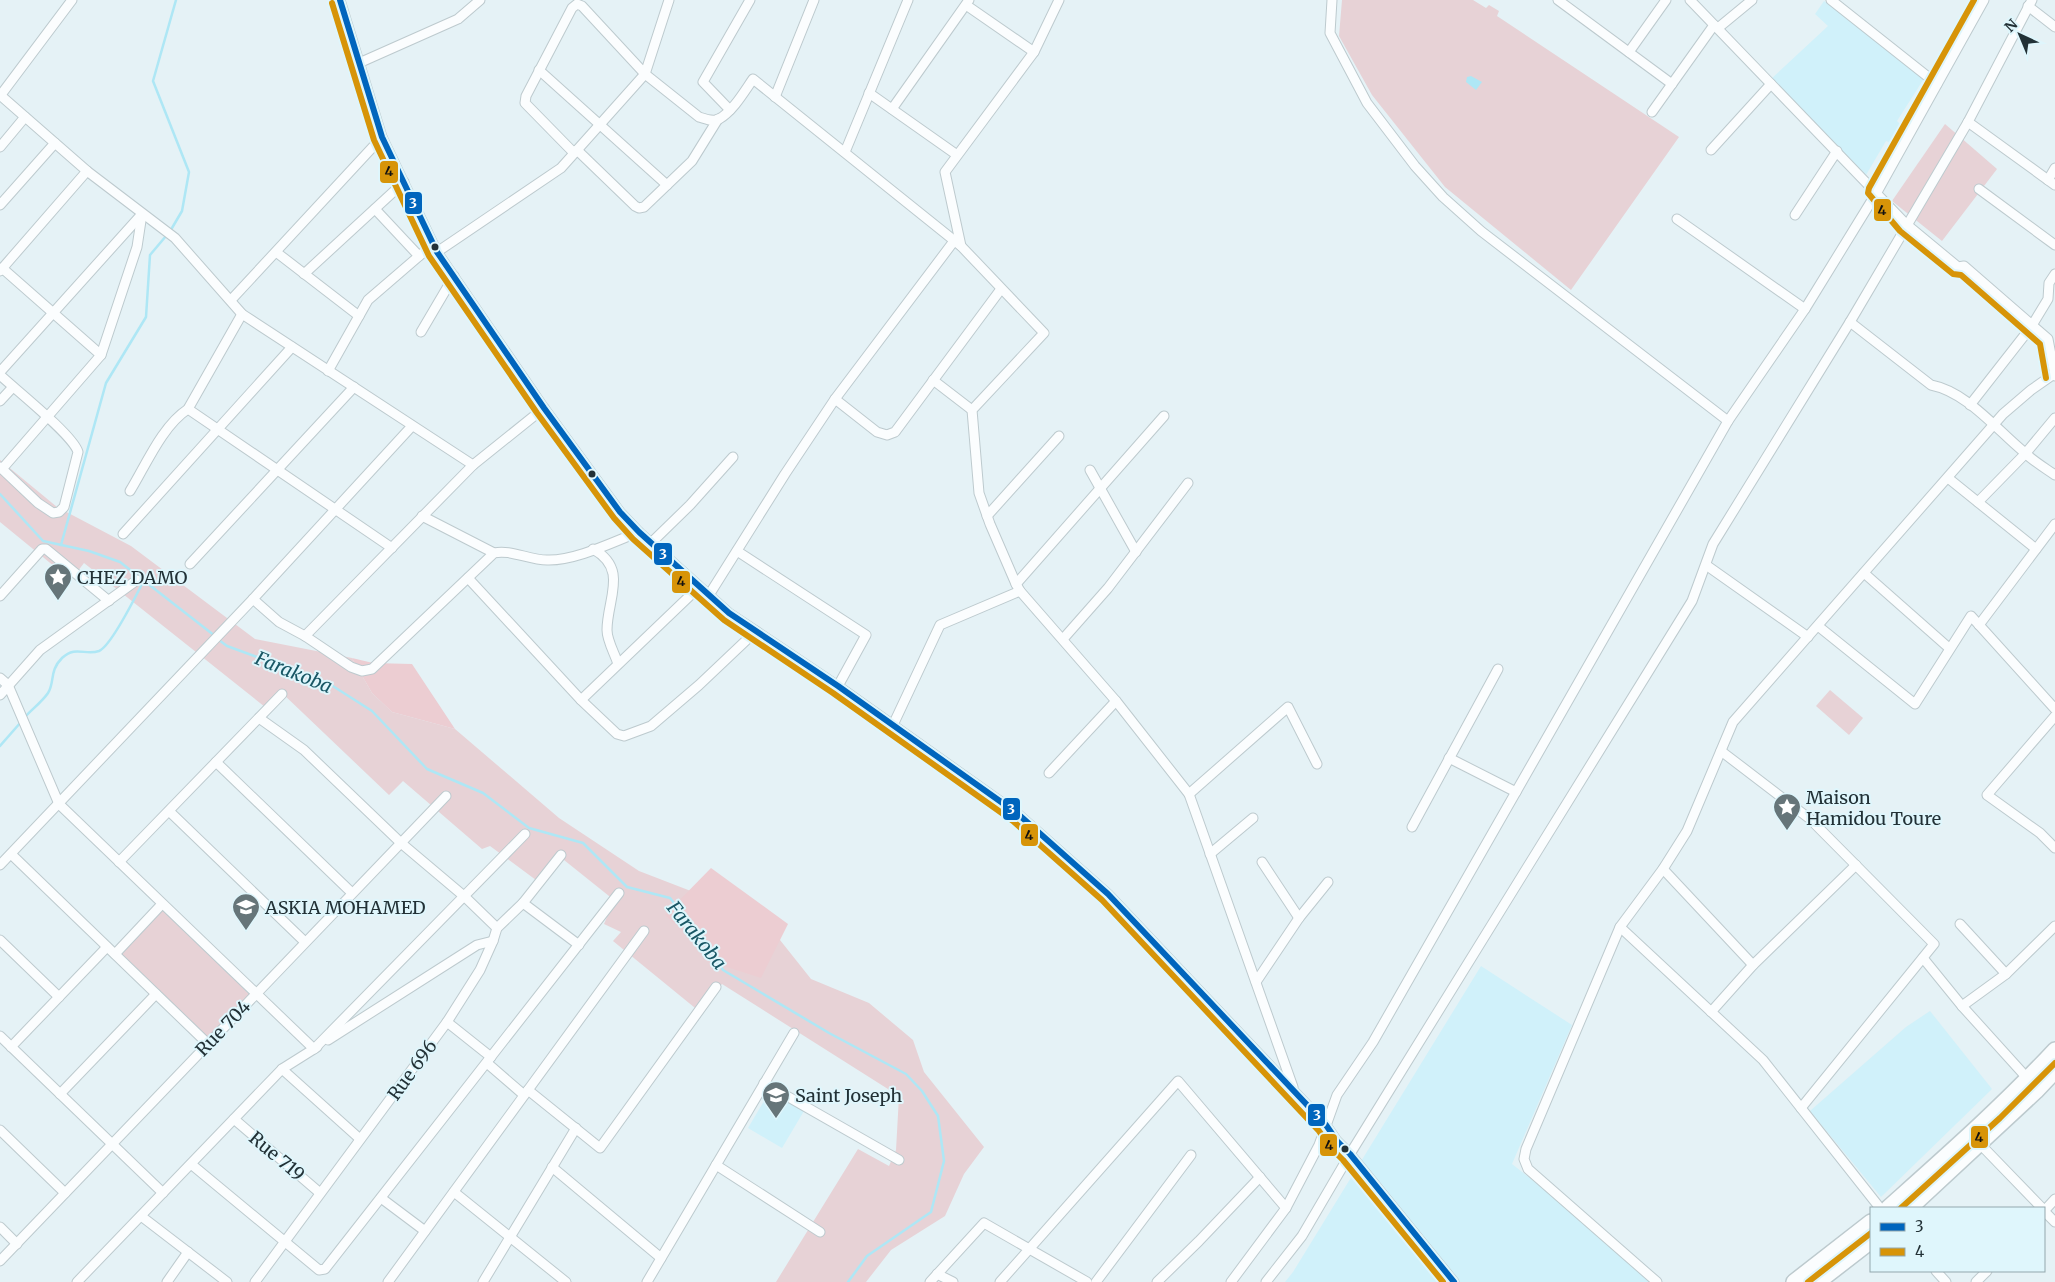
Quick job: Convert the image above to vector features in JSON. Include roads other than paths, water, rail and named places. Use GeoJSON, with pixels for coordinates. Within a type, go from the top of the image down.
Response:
{"type":"FeatureCollection","features":[{"type":"Feature","properties":{"kind":"main road"},"geometry":{"type":"LineString","coordinates":[[1889,1207],[1972,1133],[2055,1050]]}},
{"type":"Feature","properties":{"kind":"main road"},"geometry":{"type":"LineString","coordinates":[[1911,1207],[1980,1144],[2055,1071]]}},
{"type":"Feature","properties":{"kind":"main road"},"geometry":{"type":"LineString","coordinates":[[1794,1282],[1870,1223]]}},
{"type":"Feature","properties":{"kind":"main road"},"geometry":{"type":"LineString","coordinates":[[1818,1282],[1870,1242]]}},
{"type":"Feature","properties":{"kind":"street"},"geometry":{"type":"LineString","coordinates":[[72,0],[0,95],[87,171],[175,238],[242,314],[473,466]]}},
{"type":"Feature","properties":{"kind":"street"},"geometry":{"type":"LineString","coordinates":[[340,0],[382,137],[435,248],[544,408],[620,512],[639,532],[729,613],[838,686],[1018,814],[1108,894],[1294,1089],[1326,1125],[1337,1141],[1350,1154],[1454,1282]]}},
{"type":"Feature","properties":{"kind":"street"},"geometry":{"type":"LineString","coordinates":[[359,63],[458,18],[480,0]]}},
{"type":"Feature","properties":{"kind":"street"},"geometry":{"type":"LineString","coordinates":[[328,371],[368,300],[376,292],[420,256],[560,168],[576,151],[645,74],[669,0]]}},
{"type":"Feature","properties":{"kind":"street"},"geometry":{"type":"LineString","coordinates":[[730,110],[703,82],[750,0]]}},
{"type":"Feature","properties":{"kind":"street"},"geometry":{"type":"LineString","coordinates":[[775,96],[814,0]]}},
{"type":"Feature","properties":{"kind":"street"},"geometry":{"type":"LineString","coordinates":[[845,152],[908,0]]}},
{"type":"Feature","properties":{"kind":"street"},"geometry":{"type":"LineString","coordinates":[[709,595],[785,474],[835,400],[958,244],[945,172],[1034,52],[1059,0]]}},
{"type":"Feature","properties":{"kind":"street"},"geometry":{"type":"LineString","coordinates":[[1332,0],[1330,33],[1367,103],[1415,166],[1444,197],[1481,231],[1728,421]]}},
{"type":"Feature","properties":{"kind":"street"},"geometry":{"type":"LineString","coordinates":[[1558,0],[1672,84]]}},
{"type":"Feature","properties":{"kind":"street"},"geometry":{"type":"LineString","coordinates":[[1629,52],[1666,0]]}},
{"type":"Feature","properties":{"kind":"street"},"geometry":{"type":"LineString","coordinates":[[1658,1282],[1528,1168],[1524,1159],[1526,1149],[1620,927],[1663,869],[1687,831],[1733,722],[2002,414],[2031,390],[2054,375],[2052,345],[2048,339],[1964,266],[1958,267],[1906,224],[1690,0]]}},
{"type":"Feature","properties":{"kind":"street"},"geometry":{"type":"LineString","coordinates":[[1652,112],[1716,26],[1752,0]]}},
{"type":"Feature","properties":{"kind":"street"},"geometry":{"type":"LineString","coordinates":[[1831,0],[1937,84]]}},
{"type":"Feature","properties":{"kind":"street"},"geometry":{"type":"LineString","coordinates":[[1231,1282],[1286,1208],[1319,1145],[1337,1095],[1373,1042],[1728,421],[1805,309],[1877,192],[1981,1]]}},
{"type":"Feature","properties":{"kind":"street"},"geometry":{"type":"LineString","coordinates":[[892,109],[967,2],[1034,52]]}},
{"type":"Feature","properties":{"kind":"street"},"geometry":{"type":"LineString","coordinates":[[1266,1282],[1302,1236],[1350,1154],[1692,601],[1713,544],[1850,322],[1906,224],[1968,122],[2030,3],[2055,27]]}},
{"type":"Feature","properties":{"kind":"street"},"geometry":{"type":"LineString","coordinates":[[718,119],[710,120],[699,117],[645,74],[582,6],[577,4],[572,8],[526,96],[525,103],[639,208],[644,207],[692,161],[718,119],[730,110],[753,79],[958,244],[1044,333],[972,410]]}},
{"type":"Feature","properties":{"kind":"street"},"geometry":{"type":"LineString","coordinates":[[540,70],[667,185]]}},
{"type":"Feature","properties":{"kind":"street"},"geometry":{"type":"LineString","coordinates":[[1711,150],[1772,84]]}},
{"type":"Feature","properties":{"kind":"street"},"geometry":{"type":"LineString","coordinates":[[869,93],[957,155]]}},
{"type":"Feature","properties":{"kind":"street"},"geometry":{"type":"LineString","coordinates":[[0,146],[25,117]]}},
{"type":"Feature","properties":{"kind":"street"},"geometry":{"type":"LineString","coordinates":[[1968,122],[2051,182],[2055,168]]}},
{"type":"Feature","properties":{"kind":"street"},"geometry":{"type":"LineString","coordinates":[[231,300],[382,137]]}},
{"type":"Feature","properties":{"kind":"street"},"geometry":{"type":"LineString","coordinates":[[0,205],[54,143]]}},
{"type":"Feature","properties":{"kind":"street"},"geometry":{"type":"LineString","coordinates":[[1795,215],[1837,151]]}},
{"type":"Feature","properties":{"kind":"street"},"geometry":{"type":"LineString","coordinates":[[87,171],[1,269],[101,354]]}},
{"type":"Feature","properties":{"kind":"street"},"geometry":{"type":"LineString","coordinates":[[304,274],[404,182]]}},
{"type":"Feature","properties":{"kind":"street"},"geometry":{"type":"LineString","coordinates":[[1979,189],[2055,245]]}},
{"type":"Feature","properties":{"kind":"street"},"geometry":{"type":"LineString","coordinates":[[375,209],[420,256]]}},
{"type":"Feature","properties":{"kind":"street"},"geometry":{"type":"LineString","coordinates":[[142,214],[0,373],[13,387],[47,416],[74,443],[78,452],[64,507],[59,512],[53,514],[46,510],[1,468],[47,416],[101,354],[137,247],[142,214]]}},
{"type":"Feature","properties":{"kind":"street"},"geometry":{"type":"LineString","coordinates":[[1677,219],[1805,309]]}},
{"type":"Feature","properties":{"kind":"street"},"geometry":{"type":"LineString","coordinates":[[276,252],[359,316]]}},
{"type":"Feature","properties":{"kind":"street"},"geometry":{"type":"LineString","coordinates":[[1970,405],[2033,324],[2048,300],[2049,283],[2055,274]]}},
{"type":"Feature","properties":{"kind":"street"},"geometry":{"type":"LineString","coordinates":[[421,332],[454,276]]}},
{"type":"Feature","properties":{"kind":"street"},"geometry":{"type":"LineString","coordinates":[[835,400],[878,432],[887,435],[895,432],[1001,289]]}},
{"type":"Feature","properties":{"kind":"street"},"geometry":{"type":"LineString","coordinates":[[130,491],[165,432],[174,420],[188,409],[242,314]]}},
{"type":"Feature","properties":{"kind":"street"},"geometry":{"type":"LineString","coordinates":[[1850,322],[1931,385],[1945,388],[1970,405],[2025,454],[2055,475]]}},
{"type":"Feature","properties":{"kind":"street"},"geometry":{"type":"LineString","coordinates":[[123,534],[292,347]]}},
{"type":"Feature","properties":{"kind":"street"},"geometry":{"type":"LineString","coordinates":[[933,380],[972,410],[979,493],[1018,587],[1116,701],[1189,794],[1294,1089]]}},
{"type":"Feature","properties":{"kind":"street"},"geometry":{"type":"LineString","coordinates":[[0,401],[13,387]]}},
{"type":"Feature","properties":{"kind":"street"},"geometry":{"type":"LineString","coordinates":[[190,564],[354,388]]}},
{"type":"Feature","properties":{"kind":"street"},"geometry":{"type":"LineString","coordinates":[[305,636],[473,466],[544,408]]}},
{"type":"Feature","properties":{"kind":"street"},"geometry":{"type":"LineString","coordinates":[[188,409],[392,548]]}},
{"type":"Feature","properties":{"kind":"street"},"geometry":{"type":"LineString","coordinates":[[894,725],[940,624],[1018,587],[1164,416]]}},
{"type":"Feature","properties":{"kind":"street"},"geometry":{"type":"LineString","coordinates":[[1978,502],[2025,454],[2055,418]]}},
{"type":"Feature","properties":{"kind":"street"},"geometry":{"type":"LineString","coordinates":[[208,1044],[111,951],[4,858],[59,804],[253,599],[412,426]]}},
{"type":"Feature","properties":{"kind":"street"},"geometry":{"type":"LineString","coordinates":[[2055,426],[2055,431]]}},
{"type":"Feature","properties":{"kind":"street"},"geometry":{"type":"LineString","coordinates":[[987,516],[1059,436]]}},
{"type":"Feature","properties":{"kind":"street"},"geometry":{"type":"LineString","coordinates":[[651,543],[690,505],[733,457]]}},
{"type":"Feature","properties":{"kind":"street"},"geometry":{"type":"LineString","coordinates":[[1090,470],[1136,552]]}},
{"type":"Feature","properties":{"kind":"street"},"geometry":{"type":"LineString","coordinates":[[1948,478],[2036,549]]}},
{"type":"Feature","properties":{"kind":"street"},"geometry":{"type":"LineString","coordinates":[[1064,639],[1108,588],[1188,483]]}},
{"type":"Feature","properties":{"kind":"street"},"geometry":{"type":"LineString","coordinates":[[422,516],[494,553]]}},
{"type":"Feature","properties":{"kind":"street"},"geometry":{"type":"LineString","coordinates":[[1979,625],[2055,524]]}},
{"type":"Feature","properties":{"kind":"street"},"geometry":{"type":"LineString","coordinates":[[253,599],[269,614],[352,668],[362,672],[379,663],[494,553],[502,551],[527,558],[563,559],[639,532]]}},
{"type":"Feature","properties":{"kind":"street"},"geometry":{"type":"LineString","coordinates":[[0,596],[42,550],[46,549],[108,601]]}},
{"type":"Feature","properties":{"kind":"street"},"geometry":{"type":"LineString","coordinates":[[594,549],[605,556],[616,577],[608,617],[607,633],[618,664]]}},
{"type":"Feature","properties":{"kind":"street"},"geometry":{"type":"LineString","coordinates":[[737,551],[866,635],[838,686]]}},
{"type":"Feature","properties":{"kind":"street"},"geometry":{"type":"LineString","coordinates":[[1706,564],[1808,637]]}},
{"type":"Feature","properties":{"kind":"street"},"geometry":{"type":"LineString","coordinates":[[1864,573],[1949,648]]}},
{"type":"Feature","properties":{"kind":"street"},"geometry":{"type":"LineString","coordinates":[[468,578],[581,700],[617,734],[624,736],[651,726],[699,685],[756,631]]}},
{"type":"Feature","properties":{"kind":"street"},"geometry":{"type":"LineString","coordinates":[[0,695],[40,650],[137,580]]}},
{"type":"Feature","properties":{"kind":"street"},"geometry":{"type":"LineString","coordinates":[[581,700],[699,587]]}},
{"type":"Feature","properties":{"kind":"street"},"geometry":{"type":"LineString","coordinates":[[1818,626],[1915,704],[1971,616],[2055,709]]}},
{"type":"Feature","properties":{"kind":"street"},"geometry":{"type":"LineString","coordinates":[[1412,827],[1498,669]]}},
{"type":"Feature","properties":{"kind":"street"},"geometry":{"type":"LineString","coordinates":[[0,678],[8,686],[59,804],[314,1049]]}},
{"type":"Feature","properties":{"kind":"street"},"geometry":{"type":"LineString","coordinates":[[119,862],[282,694]]}},
{"type":"Feature","properties":{"kind":"street"},"geometry":{"type":"LineString","coordinates":[[1049,773],[1116,701]]}},
{"type":"Feature","properties":{"kind":"street"},"geometry":{"type":"LineString","coordinates":[[1189,794],[1288,707],[1317,764]]}},
{"type":"Feature","properties":{"kind":"street"},"geometry":{"type":"LineString","coordinates":[[259,718],[304,750],[401,843],[465,897],[497,928],[523,903],[561,855]]}},
{"type":"Feature","properties":{"kind":"street"},"geometry":{"type":"LineString","coordinates":[[2053,721],[1987,795],[2040,833],[2055,848]]}},
{"type":"Feature","properties":{"kind":"street"},"geometry":{"type":"LineString","coordinates":[[1721,750],[1810,819],[1934,944],[1800,1108]]}},
{"type":"Feature","properties":{"kind":"street"},"geometry":{"type":"LineString","coordinates":[[1449,758],[1516,792]]}},
{"type":"Feature","properties":{"kind":"street"},"geometry":{"type":"LineString","coordinates":[[216,762],[352,893]]}},
{"type":"Feature","properties":{"kind":"street","name":"Rue 704"},"geometry":{"type":"LineString","coordinates":[[0,1261],[446,796]]}},
{"type":"Feature","properties":{"kind":"street"},"geometry":{"type":"LineString","coordinates":[[169,811],[306,942]]}},
{"type":"Feature","properties":{"kind":"street"},"geometry":{"type":"LineString","coordinates":[[1210,854],[1253,818]]}},
{"type":"Feature","properties":{"kind":"street"},"geometry":{"type":"LineString","coordinates":[[314,1049],[525,834]]}},
{"type":"Feature","properties":{"kind":"street"},"geometry":{"type":"LineString","coordinates":[[1262,862],[1299,918]]}},
{"type":"Feature","properties":{"kind":"street"},"geometry":{"type":"LineString","coordinates":[[1711,1012],[1753,965],[1856,865]]}},
{"type":"Feature","properties":{"kind":"street"},"geometry":{"type":"LineString","coordinates":[[1663,869],[1753,965]]}},
{"type":"Feature","properties":{"kind":"street"},"geometry":{"type":"LineString","coordinates":[[1256,982],[1299,918],[1328,882]]}},
{"type":"Feature","properties":{"kind":"street"},"geometry":{"type":"LineString","coordinates":[[191,1164],[319,1270],[325,1269],[620,893]]}},
{"type":"Feature","properties":{"kind":"street"},"geometry":{"type":"LineString","coordinates":[[523,903],[579,946]]}},
{"type":"Feature","properties":{"kind":"street"},"geometry":{"type":"LineString","coordinates":[[11,1047],[59,997],[162,904]]}},
{"type":"Feature","properties":{"kind":"street"},"geometry":{"type":"LineString","coordinates":[[1960,924],[2006,974]]}},
{"type":"Feature","properties":{"kind":"street"},"geometry":{"type":"LineString","coordinates":[[1962,1006],[2006,974],[2055,926]]}},
{"type":"Feature","properties":{"kind":"street"},"geometry":{"type":"LineString","coordinates":[[1620,927],[1763,1060],[1879,1207]]}},
{"type":"Feature","properties":{"kind":"street","name":"Rue 696"},"geometry":{"type":"LineString","coordinates":[[255,1282],[447,1022],[480,970],[494,941],[497,928]]}},
{"type":"Feature","properties":{"kind":"street"},"geometry":{"type":"LineString","coordinates":[[388,1282],[644,931]]}},
{"type":"Feature","properties":{"kind":"street"},"geometry":{"type":"LineString","coordinates":[[0,940],[59,997]]}},
{"type":"Feature","properties":{"kind":"street"},"geometry":{"type":"LineString","coordinates":[[77,1282],[282,1070],[477,945],[494,941]]}},
{"type":"Feature","properties":{"kind":"street"},"geometry":{"type":"LineString","coordinates":[[1923,958],[1962,1006],[2028,1079]]}},
{"type":"Feature","properties":{"kind":"street"},"geometry":{"type":"LineString","coordinates":[[447,1022],[526,1092],[600,1148],[716,987]]}},
{"type":"Feature","properties":{"kind":"street"},"geometry":{"type":"LineString","coordinates":[[60,1094],[156,994]]}},
{"type":"Feature","properties":{"kind":"street"},"geometry":{"type":"LineString","coordinates":[[647,1282],[794,1033]]}},
{"type":"Feature","properties":{"kind":"street"},"geometry":{"type":"LineString","coordinates":[[0,1036],[163,1194]]}},
{"type":"Feature","properties":{"kind":"street"},"geometry":{"type":"LineString","coordinates":[[282,1070],[360,1139]]}},
{"type":"Feature","properties":{"kind":"street"},"geometry":{"type":"LineString","coordinates":[[1000,1282],[1178,1081],[1286,1208]]}},
{"type":"Feature","properties":{"kind":"street"},"geometry":{"type":"LineString","coordinates":[[764,1083],[899,1160]]}},
{"type":"Feature","properties":{"kind":"street","name":"Rue 719"},"geometry":{"type":"LineString","coordinates":[[234,1119],[320,1193]]}},
{"type":"Feature","properties":{"kind":"street"},"geometry":{"type":"LineString","coordinates":[[483,1282],[576,1128]]}},
{"type":"Feature","properties":{"kind":"street"},"geometry":{"type":"LineString","coordinates":[[0,1130],[65,1193]]}},
{"type":"Feature","properties":{"kind":"street"},"geometry":{"type":"LineString","coordinates":[[1980,1144],[2040,1207]]}},
{"type":"Feature","properties":{"kind":"street"},"geometry":{"type":"LineString","coordinates":[[1096,1282],[1191,1155]]}},
{"type":"Feature","properties":{"kind":"street"},"geometry":{"type":"LineString","coordinates":[[716,1165],[820,1232]]}},
{"type":"Feature","properties":{"kind":"street"},"geometry":{"type":"LineString","coordinates":[[552,1167],[661,1258]]}},
{"type":"Feature","properties":{"kind":"street"},"geometry":{"type":"LineString","coordinates":[[1157,1282],[1200,1241],[1260,1177]]}},
{"type":"Feature","properties":{"kind":"street"},"geometry":{"type":"LineString","coordinates":[[454,1192],[566,1282]]}},
{"type":"Feature","properties":{"kind":"street"},"geometry":{"type":"LineString","coordinates":[[382,1198],[425,1231]]}},
{"type":"Feature","properties":{"kind":"street"},"geometry":{"type":"LineString","coordinates":[[2045,1208],[2055,1199]]}},
{"type":"Feature","properties":{"kind":"street"},"geometry":{"type":"LineString","coordinates":[[2045,1212],[2055,1222]]}},
{"type":"Feature","properties":{"kind":"street"},"geometry":{"type":"LineString","coordinates":[[141,1216],[227,1282]]}},
{"type":"Feature","properties":{"kind":"street"},"geometry":{"type":"LineString","coordinates":[[930,1282],[984,1222],[1086,1282]]}},
{"type":"Feature","properties":{"kind":"street"},"geometry":{"type":"LineString","coordinates":[[0,1227],[17,1244]]}},
{"type":"Feature","properties":{"kind":"street"},"geometry":{"type":"LineString","coordinates":[[167,1282],[188,1252]]}},
{"type":"Feature","properties":{"kind":"street"},"geometry":{"type":"LineString","coordinates":[[1937,1272],[1946,1282]]}},
{"type":"Feature","properties":{"kind":"street"},"geometry":{"type":"LineString","coordinates":[[1976,1282],[1986,1272]]}},
{"type":"Feature","properties":{"kind":"street"},"geometry":{"type":"LineString","coordinates":[[937,1274],[952,1282]]}},
{"type":"Feature","properties":{"kind":"waterway"},"geometry":{"type":"LineString","coordinates":[[172,228],[182,211],[189,172],[153,81],[176,0]]}},
{"type":"Feature","properties":{"kind":"waterway"},"geometry":{"type":"LineString","coordinates":[[61,545],[106,383],[146,317],[150,255],[166,236]]}},
{"type":"Feature","properties":{"kind":"waterway","name":"Farakoba"},"geometry":{"type":"LineString","coordinates":[[0,494],[43,541],[89,551],[120,562],[215,636]]}},
{"type":"Feature","properties":{"kind":"waterway"},"geometry":{"type":"LineString","coordinates":[[24,718],[48,693],[55,667],[62,658],[72,652],[94,652],[104,647],[123,619],[144,580]]}},
{"type":"Feature","properties":{"kind":"waterway","name":"Farakoba"},"geometry":{"type":"LineString","coordinates":[[219,640],[227,646],[328,683],[372,711],[427,769],[483,793],[529,828],[583,843],[627,887],[670,898],[696,930],[723,970],[829,1033],[906,1074],[922,1091],[938,1116],[944,1161],[931,1212],[867,1256],[848,1282]]}},
{"type":"Feature","properties":{"kind":"waterway"},"geometry":{"type":"LineString","coordinates":[[0,746],[21,722]]}},
{"type":"Feature","properties":{"kind":"place","name":"CHEZ DAMO"},"geometry":{"type":"Point","coordinates":[58,601]}},
{"type":"Feature","properties":{"kind":"place","name":"Maison Hamidou Toure"},"geometry":{"type":"Point","coordinates":[1787,831]}},
{"type":"Feature","properties":{"kind":"place","name":"ASKIA MOHAMED"},"geometry":{"type":"Point","coordinates":[246,931]}},
{"type":"Feature","properties":{"kind":"place","name":"Saint Joseph"},"geometry":{"type":"Point","coordinates":[776,1119]}}]}
